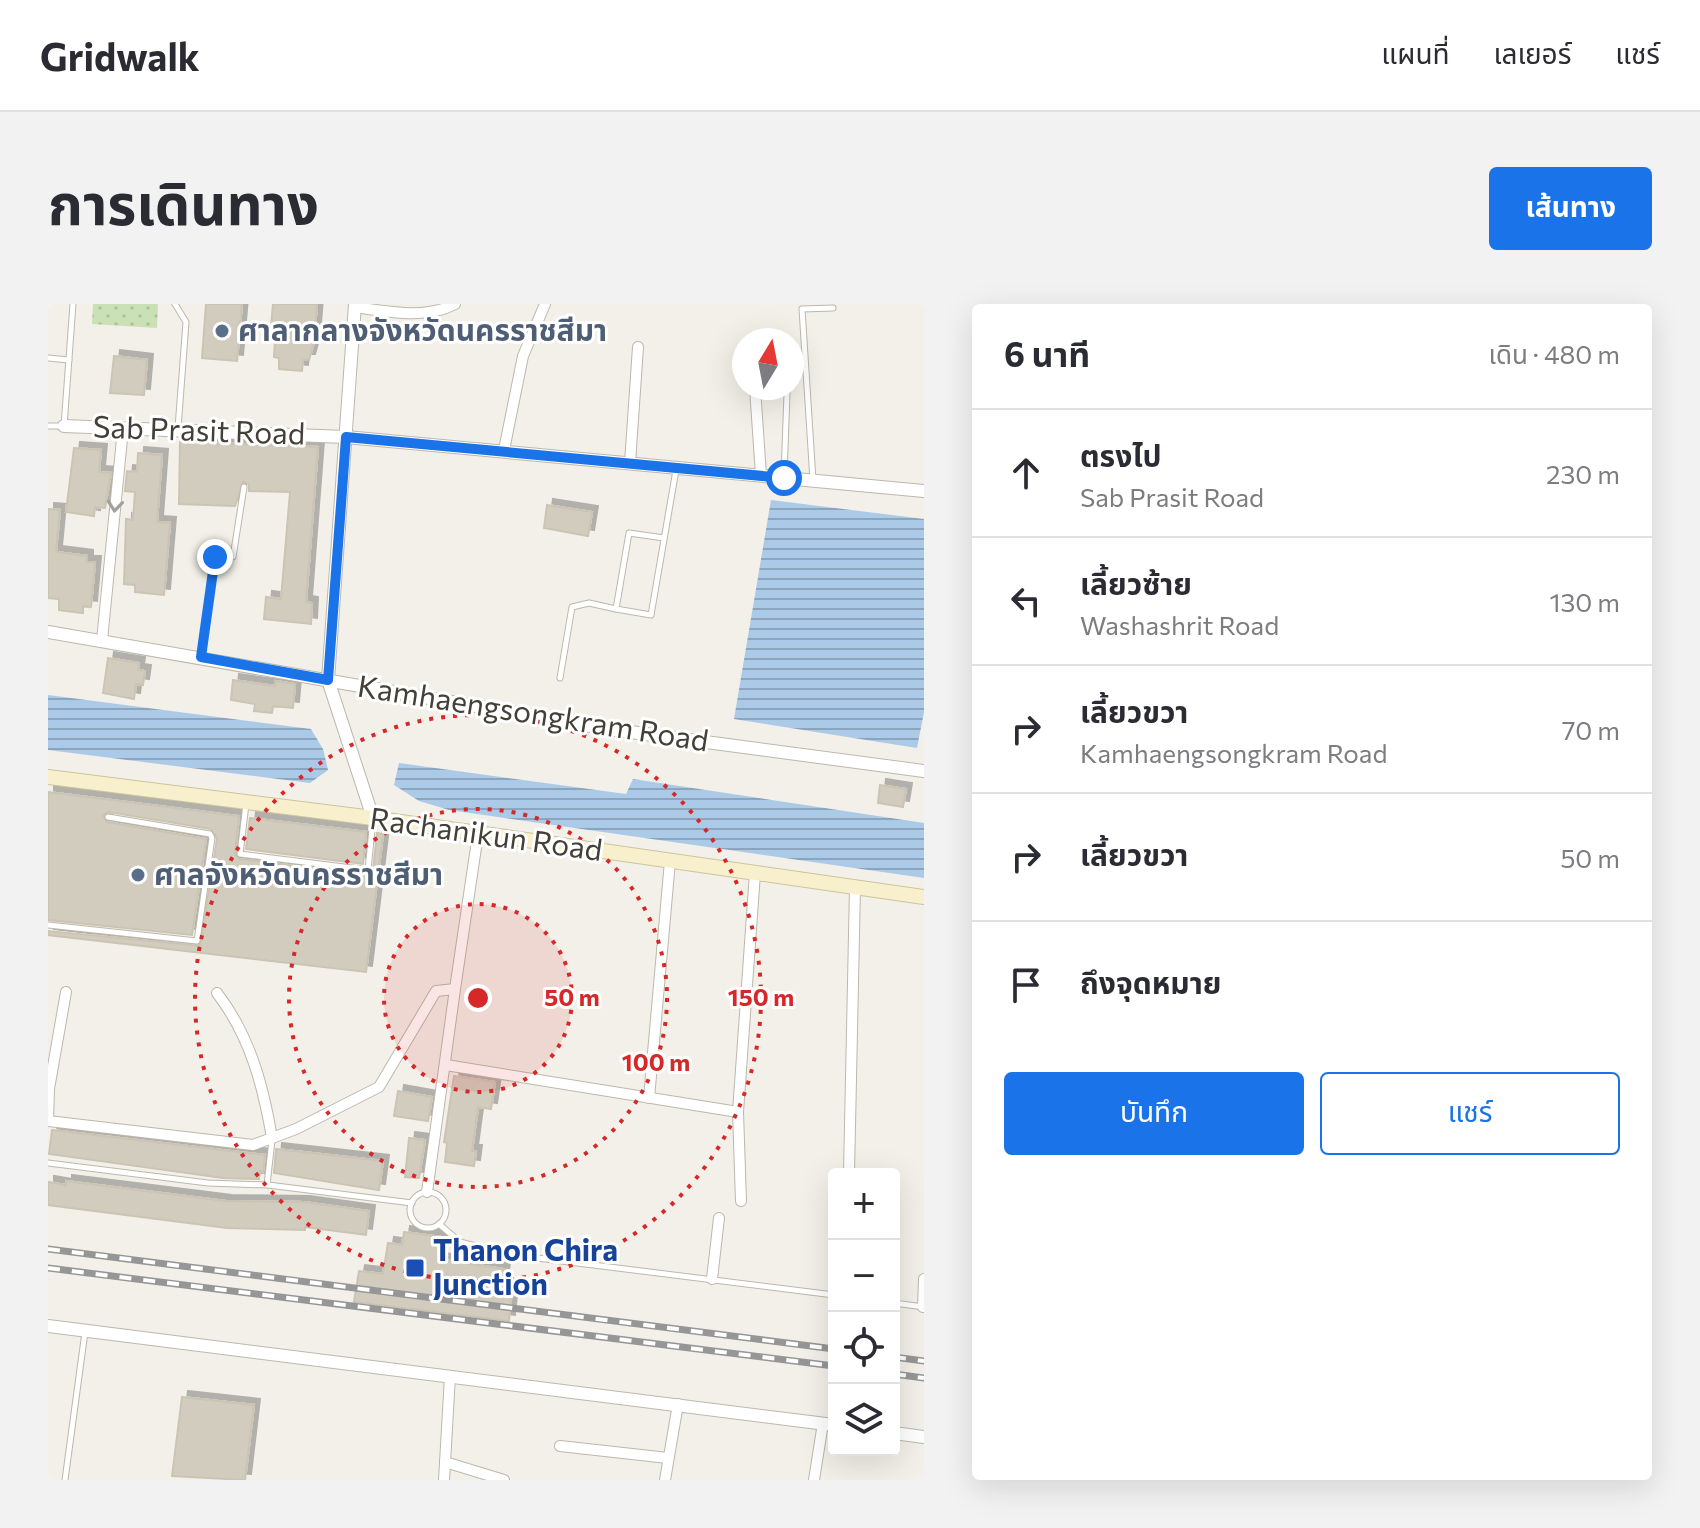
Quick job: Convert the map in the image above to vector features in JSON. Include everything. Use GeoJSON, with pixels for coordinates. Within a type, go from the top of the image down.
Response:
{"type":"FeatureCollection","features":[{"type":"Feature","properties":{"kind":"main road","name":"Rachanikun Road"},"geometry":{"type":"LineString","coordinates":[[48,777],[373,818],[924,897]]}},
{"type":"Feature","properties":{"kind":"street"},"geometry":{"type":"LineString","coordinates":[[373,818],[328,680],[354,306],[411,313],[437,311],[455,304]]}},
{"type":"Feature","properties":{"kind":"street"},"geometry":{"type":"LineString","coordinates":[[504,450],[523,356],[545,304]]}},
{"type":"Feature","properties":{"kind":"street"},"geometry":{"type":"LineString","coordinates":[[630,463],[638,347]]}},
{"type":"Feature","properties":{"kind":"street"},"geometry":{"type":"LineString","coordinates":[[756,400],[761,475]]}},
{"type":"Feature","properties":{"kind":"street","name":"Sab Prasit Road"},"geometry":{"type":"LineString","coordinates":[[64,426],[346,437],[924,491]]}},
{"type":"Feature","properties":{"kind":"street"},"geometry":{"type":"LineString","coordinates":[[102,640],[123,429]]}},
{"type":"Feature","properties":{"kind":"street","name":"Kamhaengsongkram Road"},"geometry":{"type":"LineString","coordinates":[[48,632],[608,729],[924,771]]}},
{"type":"Feature","properties":{"kind":"street"},"geometry":{"type":"LineString","coordinates":[[427,1192],[478,834]]}},
{"type":"Feature","properties":{"kind":"street"},"geometry":{"type":"LineString","coordinates":[[649,1098],[670,861]]}},
{"type":"Feature","properties":{"kind":"street"},"geometry":{"type":"LineString","coordinates":[[741,1201],[738,1112],[755,873]]}},
{"type":"Feature","properties":{"kind":"street"},"geometry":{"type":"LineString","coordinates":[[849,1168],[855,887]]}},
{"type":"Feature","properties":{"kind":"street"},"geometry":{"type":"LineString","coordinates":[[66,992],[49,1089],[48,1121],[253,1145],[379,1087],[436,991],[455,989]]}},
{"type":"Feature","properties":{"kind":"street"},"geometry":{"type":"LineString","coordinates":[[217,993],[236,1017],[251,1050],[272,1138]]}},
{"type":"Feature","properties":{"kind":"street"},"geometry":{"type":"LineString","coordinates":[[446,1065],[738,1112]]}},
{"type":"Feature","properties":{"kind":"street"},"geometry":{"type":"LineString","coordinates":[[712,1279],[719,1218]]}},
{"type":"Feature","properties":{"kind":"street"},"geometry":{"type":"LineString","coordinates":[[923,1307],[924,1279]]}},
{"type":"Feature","properties":{"kind":"street"},"geometry":{"type":"LineString","coordinates":[[48,1326],[828,1424]]}},
{"type":"Feature","properties":{"kind":"street"},"geometry":{"type":"LineString","coordinates":[[444,1480],[450,1376]]}},
{"type":"Feature","properties":{"kind":"street"},"geometry":{"type":"LineString","coordinates":[[665,1480],[678,1404]]}},
{"type":"Feature","properties":{"kind":"street"},"geometry":{"type":"LineString","coordinates":[[814,1480],[828,1428]]}},
{"type":"Feature","properties":{"kind":"street"},"geometry":{"type":"LineString","coordinates":[[900,1434],[924,1437]]}},
{"type":"Feature","properties":{"kind":"street"},"geometry":{"type":"LineString","coordinates":[[560,1446],[668,1458]]}},
{"type":"Feature","properties":{"kind":"street"},"geometry":{"type":"LineString","coordinates":[[445,1462],[504,1480]]}},
{"type":"Feature","properties":{"kind":"lane"},"geometry":{"type":"LineString","coordinates":[[64,426],[73,304]]}},
{"type":"Feature","properties":{"kind":"lane"},"geometry":{"type":"LineString","coordinates":[[175,304],[186,322],[178,430]]}},
{"type":"Feature","properties":{"kind":"lane"},"geometry":{"type":"LineString","coordinates":[[813,481],[802,309],[833,308]]}},
{"type":"Feature","properties":{"kind":"lane"},"geometry":{"type":"LineString","coordinates":[[48,358],[69,360]]}},
{"type":"Feature","properties":{"kind":"lane"},"geometry":{"type":"LineString","coordinates":[[784,478],[787,400]]}},
{"type":"Feature","properties":{"kind":"lane","name":"Sab Prasit Road"},"geometry":{"type":"LineString","coordinates":[[48,426],[64,426]]}},
{"type":"Feature","properties":{"kind":"lane"},"geometry":{"type":"LineString","coordinates":[[560,678],[572,607],[589,603],[651,615],[676,467]]}},
{"type":"Feature","properties":{"kind":"lane"},"geometry":{"type":"LineString","coordinates":[[201,657],[215,557],[233,557],[244,487]]}},
{"type":"Feature","properties":{"kind":"lane"},"geometry":{"type":"LineString","coordinates":[[616,609],[629,533],[664,538]]}},
{"type":"Feature","properties":{"kind":"lane"},"geometry":{"type":"LineString","coordinates":[[246,803],[240,854],[368,870],[373,818]]}},
{"type":"Feature","properties":{"kind":"lane"},"geometry":{"type":"LineString","coordinates":[[48,925],[197,941],[212,838],[210,834],[108,817]]}},
{"type":"Feature","properties":{"kind":"lane"},"geometry":{"type":"LineString","coordinates":[[267,1185],[272,1138]]}},
{"type":"Feature","properties":{"kind":"lane"},"geometry":{"type":"LineString","coordinates":[[48,1163],[208,1183],[267,1185],[412,1203]]}},
{"type":"Feature","properties":{"kind":"lane"},"geometry":{"type":"LineString","coordinates":[[427,1192],[443,1200],[446,1213],[439,1224],[425,1227],[418,1224],[410,1211],[412,1203],[427,1192]]}},
{"type":"Feature","properties":{"kind":"lane"},"geometry":{"type":"LineString","coordinates":[[439,1224],[460,1242],[513,1255],[828,1294]]}},
{"type":"Feature","properties":{"kind":"lane"},"geometry":{"type":"LineString","coordinates":[[900,1304],[923,1307]]}},
{"type":"Feature","properties":{"kind":"lane"},"geometry":{"type":"LineString","coordinates":[[65,1480],[85,1331]]}},
{"type":"Feature","properties":{"kind":"green space"},"geometry":{"type":"Polygon","coordinates":[[[93,304],[158,304],[157,328],[92,324],[93,304]]]}},
{"type":"Feature","properties":{"kind":"water"},"geometry":{"type":"Polygon","coordinates":[[[771,500],[924,519],[924,712],[917,748],[734,719],[771,500]]]}},
{"type":"Feature","properties":{"kind":"water"},"geometry":{"type":"Polygon","coordinates":[[[48,695],[311,729],[323,749],[328,770],[310,783],[48,750],[48,695]]]}},
{"type":"Feature","properties":{"kind":"water"},"geometry":{"type":"Polygon","coordinates":[[[399,763],[626,794],[633,779],[924,823],[924,878],[449,810],[419,801],[394,785],[399,763]]]}},
{"type":"Feature","properties":{"kind":"building","name":"ศาลากลางจังหวัดนครราชสีมา"},"geometry":{"type":"Polygon","coordinates":[[[206,304],[242,304],[237,361],[202,358],[206,304]]]}},
{"type":"Feature","properties":{"kind":"building"},"geometry":{"type":"Polygon","coordinates":[[[273,304],[317,304],[314,342],[309,360],[303,360],[302,371],[279,369],[279,358],[274,357],[275,340],[270,339],[273,304]]]}},
{"type":"Feature","properties":{"kind":"building"},"geometry":{"type":"Polygon","coordinates":[[[114,356],[147,360],[144,395],[110,393],[114,356]]]}},
{"type":"Feature","properties":{"kind":"building"},"geometry":{"type":"Polygon","coordinates":[[[180,442],[318,447],[306,602],[312,603],[311,624],[264,619],[266,597],[281,599],[290,492],[249,491],[249,484],[243,482],[235,506],[179,504],[180,442]]]}},
{"type":"Feature","properties":{"kind":"building"},"geometry":{"type":"Polygon","coordinates":[[[74,448],[101,450],[99,472],[111,473],[105,508],[95,507],[94,516],[66,512],[74,448]]]}},
{"type":"Feature","properties":{"kind":"building"},"geometry":{"type":"Polygon","coordinates":[[[138,453],[162,455],[157,522],[170,523],[164,595],[135,592],[135,585],[124,584],[126,519],[133,520],[135,492],[125,491],[127,471],[137,472],[138,453]]]}},
{"type":"Feature","properties":{"kind":"building"},"geometry":{"type":"Polygon","coordinates":[[[547,505],[592,512],[588,536],[544,528],[547,505]]]}},
{"type":"Feature","properties":{"kind":"building"},"geometry":{"type":"Polygon","coordinates":[[[48,509],[60,510],[56,552],[87,556],[87,562],[95,562],[91,607],[83,606],[83,613],[59,610],[59,599],[48,598],[48,509]]]}},
{"type":"Feature","properties":{"kind":"building"},"geometry":{"type":"Polygon","coordinates":[[[108,658],[139,663],[138,670],[145,671],[143,685],[136,684],[134,699],[103,693],[108,658]]]}},
{"type":"Feature","properties":{"kind":"building"},"geometry":{"type":"Polygon","coordinates":[[[233,680],[275,686],[275,681],[295,684],[293,708],[273,706],[272,713],[254,711],[255,704],[231,700],[233,680]]]}},
{"type":"Feature","properties":{"kind":"building"},"geometry":{"type":"Polygon","coordinates":[[[880,785],[906,789],[903,807],[878,803],[880,785]]]}},
{"type":"Feature","properties":{"kind":"building"},"geometry":{"type":"Polygon","coordinates":[[[48,792],[239,816],[235,854],[239,859],[369,875],[373,871],[377,833],[383,834],[366,972],[48,935],[48,931],[200,946],[217,839],[211,829],[109,812],[103,815],[107,822],[206,839],[192,935],[48,920],[48,792]]]}},
{"type":"Feature","properties":{"kind":"building"},"geometry":{"type":"Polygon","coordinates":[[[250,818],[366,832],[363,864],[246,849],[250,818]]]}},
{"type":"Feature","properties":{"kind":"building"},"geometry":{"type":"Polygon","coordinates":[[[454,1076],[495,1082],[491,1109],[478,1107],[472,1151],[476,1151],[474,1166],[445,1162],[447,1143],[444,1142],[454,1076]]]}},
{"type":"Feature","properties":{"kind":"building"},"geometry":{"type":"Polygon","coordinates":[[[398,1091],[432,1097],[428,1121],[394,1116],[398,1091]]]}},
{"type":"Feature","properties":{"kind":"building"},"geometry":{"type":"Polygon","coordinates":[[[52,1130],[265,1155],[263,1172],[260,1171],[259,1179],[223,1178],[49,1154],[52,1130]]]}},
{"type":"Feature","properties":{"kind":"building"},"geometry":{"type":"Polygon","coordinates":[[[409,1138],[425,1140],[419,1178],[405,1177],[409,1138]]]}},
{"type":"Feature","properties":{"kind":"building"},"geometry":{"type":"Polygon","coordinates":[[[276,1149],[383,1161],[379,1190],[274,1173],[276,1149]]]}},
{"type":"Feature","properties":{"kind":"building"},"geometry":{"type":"Polygon","coordinates":[[[66,1181],[226,1201],[304,1202],[369,1211],[366,1235],[305,1227],[305,1230],[227,1228],[48,1205],[48,1182],[66,1185],[66,1181]]]}},
{"type":"Feature","properties":{"kind":"building"},"geometry":{"type":"Polygon","coordinates":[[[404,1232],[442,1237],[439,1259],[504,1269],[501,1289],[512,1290],[509,1321],[354,1302],[359,1271],[383,1274],[388,1243],[402,1245],[404,1232]]]}},
{"type":"Feature","properties":{"kind":"building"},"geometry":{"type":"Polygon","coordinates":[[[182,1397],[254,1405],[245,1480],[172,1476],[182,1397]]]}},
{"type":"Feature","properties":{"kind":"railway"},"geometry":{"type":"LineString","coordinates":[[48,1249],[828,1348]]}},
{"type":"Feature","properties":{"kind":"railway"},"geometry":{"type":"LineString","coordinates":[[48,1268],[828,1365]]}},
{"type":"Feature","properties":{"kind":"railway"},"geometry":{"type":"LineString","coordinates":[[900,1358],[924,1361]]}},
{"type":"Feature","properties":{"kind":"railway"},"geometry":{"type":"LineString","coordinates":[[900,1375],[924,1378]]}},
{"type":"Feature","properties":{"kind":"place","name":"ศาลากลางจังหวัดนครราชสีมา"},"geometry":{"type":"Point","coordinates":[222,331]}},
{"type":"Feature","properties":{"kind":"place","name":"ศาลจังหวัดนครราชสีมา"},"geometry":{"type":"Point","coordinates":[138,875]}},
{"type":"Feature","properties":{"kind":"place","name":"Thanon Chira Junction"},"geometry":{"type":"Point","coordinates":[415,1268]}},
{"type":"Feature","properties":{"kind":"route"},"geometry":{"type":"LineString","coordinates":[[215,557],[201,657],[328,680],[346,437],[784,478]]}}]}
